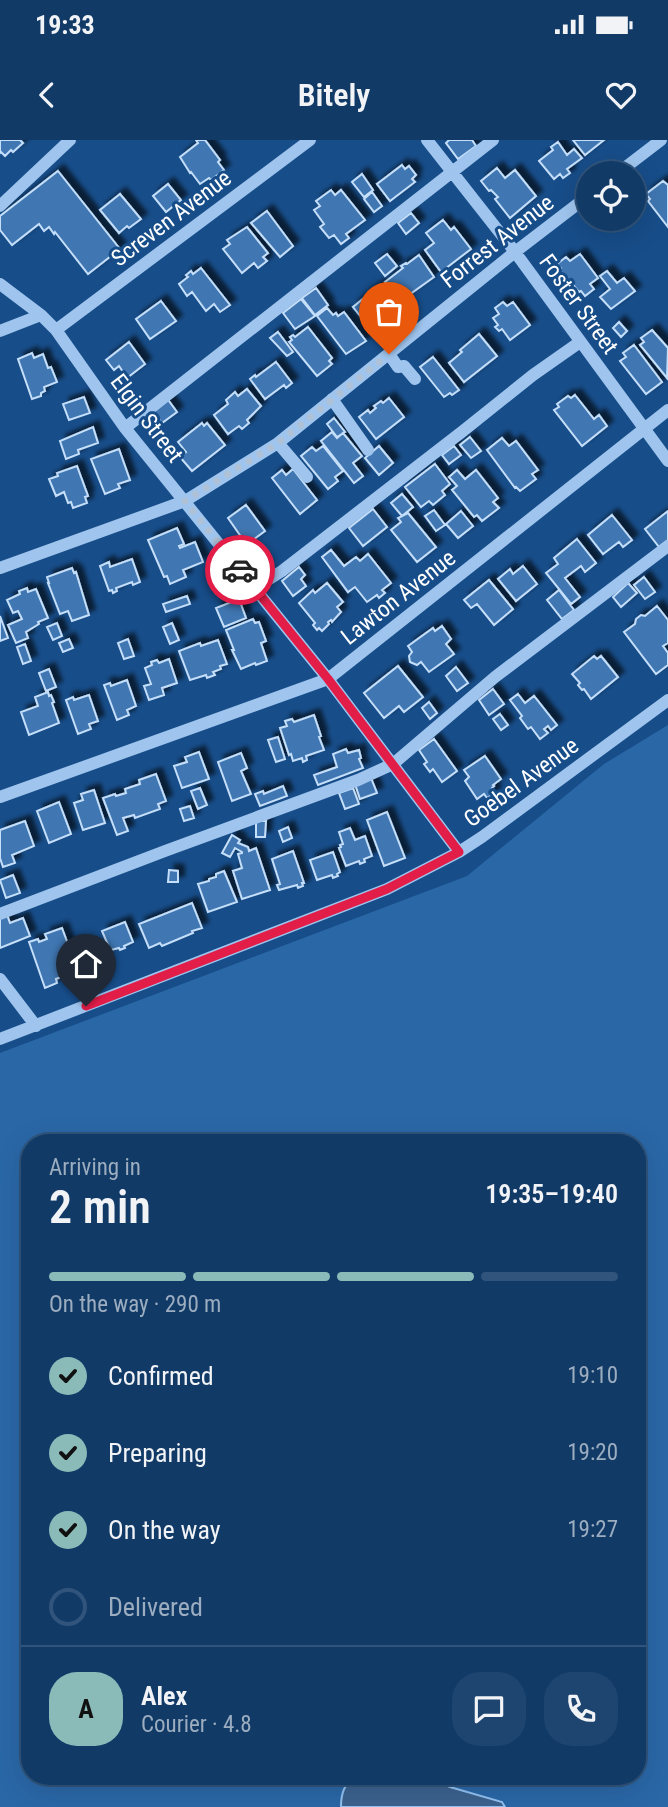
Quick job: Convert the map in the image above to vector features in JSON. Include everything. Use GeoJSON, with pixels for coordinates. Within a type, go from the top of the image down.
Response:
{"type":"FeatureCollection","features":[{"type":"Feature","properties":{"kind":"street"},"geometry":{"type":"LineString","coordinates":[[0,206],[70,140]]}},
{"type":"Feature","properties":{"kind":"street","name":"Screven Avenue"},"geometry":{"type":"LineString","coordinates":[[56,330],[310,140]]}},
{"type":"Feature","properties":{"kind":"street","name":"Foster Street"},"geometry":{"type":"LineString","coordinates":[[427,140],[515,252],[668,461]]}},
{"type":"Feature","properties":{"kind":"street"},"geometry":{"type":"LineString","coordinates":[[124,428],[493,140]]}},
{"type":"Feature","properties":{"kind":"street"},"geometry":{"type":"LineString","coordinates":[[634,161],[661,140]]}},
{"type":"Feature","properties":{"kind":"street","name":"Forrest Avenue"},"geometry":{"type":"LineString","coordinates":[[0,568],[185,501],[278,443],[576,205]]}},
{"type":"Feature","properties":{"kind":"street","name":"Elgin Street"},"geometry":{"type":"LineString","coordinates":[[0,284],[56,330],[124,428],[328,679],[459,852]]}},
{"type":"Feature","properties":{"kind":"street"},"geometry":{"type":"LineString","coordinates":[[0,331],[41,315]]}},
{"type":"Feature","properties":{"kind":"street"},"geometry":{"type":"LineString","coordinates":[[255,588],[282,571],[533,375],[580,342]]}},
{"type":"Feature","properties":{"kind":"street"},"geometry":{"type":"LineString","coordinates":[[389,354],[398,367],[404,366],[415,379]]}},
{"type":"Feature","properties":{"kind":"street"},"geometry":{"type":"LineString","coordinates":[[332,399],[368,450]]}},
{"type":"Feature","properties":{"kind":"street","name":"Lawton Avenue"},"geometry":{"type":"LineString","coordinates":[[0,797],[328,679],[668,410]]}},
{"type":"Feature","properties":{"kind":"street"},"geometry":{"type":"LineString","coordinates":[[278,443],[307,477]]}},
{"type":"Feature","properties":{"kind":"street"},"geometry":{"type":"LineString","coordinates":[[0,914],[358,780],[393,764],[495,677],[668,546]]}},
{"type":"Feature","properties":{"kind":"street","name":"Goebel Avenue"},"geometry":{"type":"LineString","coordinates":[[0,1039],[387,889],[459,852],[482,837],[668,700]]}},
{"type":"Feature","properties":{"kind":"street"},"geometry":{"type":"LineString","coordinates":[[0,979],[36,1026]]}},
{"type":"Feature","properties":{"kind":"shaded area"},"geometry":{"type":"Polygon","coordinates":[[[668,725],[668,1807],[0,1807],[0,1053],[467,876],[604,764],[668,725]]]}},
{"type":"Feature","properties":{"kind":"shaded area"},"geometry":{"type":"Polygon","coordinates":[[[347,1785],[445,1785],[502,1802],[505,1807],[341,1807],[347,1785]]]}},
{"type":"Feature","properties":{"kind":"building"},"geometry":{"type":"Polygon","coordinates":[[[0,140],[20,140],[23,143],[5,156],[0,153],[0,140]]]}},
{"type":"Feature","properties":{"kind":"building"},"geometry":{"type":"Polygon","coordinates":[[[196,140],[205,140],[224,170],[200,184],[180,157],[198,143],[196,140]]]}},
{"type":"Feature","properties":{"kind":"building"},"geometry":{"type":"Polygon","coordinates":[[[449,140],[472,140],[476,146],[458,159],[446,143],[449,140]]]}},
{"type":"Feature","properties":{"kind":"building"},"geometry":{"type":"Polygon","coordinates":[[[573,140],[604,140],[585,155],[573,140]]]}},
{"type":"Feature","properties":{"kind":"building"},"geometry":{"type":"Polygon","coordinates":[[[558,142],[567,155],[574,149],[582,158],[567,169],[570,173],[563,178],[560,174],[554,179],[539,161],[553,150],[551,147],[558,142]]]}},
{"type":"Feature","properties":{"kind":"building"},"geometry":{"type":"Polygon","coordinates":[[[402,165],[405,169],[409,166],[416,175],[412,179],[415,182],[390,201],[377,184],[402,165]]]}},
{"type":"Feature","properties":{"kind":"building"},"geometry":{"type":"Polygon","coordinates":[[[497,168],[505,178],[515,170],[536,196],[510,218],[495,199],[498,197],[481,181],[497,168]]]}},
{"type":"Feature","properties":{"kind":"building"},"geometry":{"type":"Polygon","coordinates":[[[58,171],[120,249],[88,274],[49,227],[44,231],[39,224],[12,245],[0,230],[0,216],[58,171]]]}},
{"type":"Feature","properties":{"kind":"building"},"geometry":{"type":"Polygon","coordinates":[[[362,174],[373,190],[364,197],[352,182],[362,174]]]}},
{"type":"Feature","properties":{"kind":"building"},"geometry":{"type":"Polygon","coordinates":[[[663,181],[668,185],[668,227],[648,201],[650,199],[646,194],[663,181]]]}},
{"type":"Feature","properties":{"kind":"building"},"geometry":{"type":"Polygon","coordinates":[[[168,184],[181,200],[166,212],[153,196],[168,184]]]}},
{"type":"Feature","properties":{"kind":"building"},"geometry":{"type":"Polygon","coordinates":[[[331,190],[335,195],[341,190],[365,220],[346,234],[349,238],[341,244],[334,235],[329,238],[320,227],[324,224],[314,210],[320,206],[316,201],[331,190]]]}},
{"type":"Feature","properties":{"kind":"building"},"geometry":{"type":"Polygon","coordinates":[[[372,192],[382,206],[374,212],[364,199],[372,192]]]}},
{"type":"Feature","properties":{"kind":"building"},"geometry":{"type":"Polygon","coordinates":[[[120,194],[141,219],[119,233],[100,210],[120,194]]]}},
{"type":"Feature","properties":{"kind":"building"},"geometry":{"type":"Polygon","coordinates":[[[267,211],[293,246],[280,257],[251,223],[267,211]]]}},
{"type":"Feature","properties":{"kind":"building"},"geometry":{"type":"Polygon","coordinates":[[[411,213],[419,223],[406,234],[398,223],[411,213]]]}},
{"type":"Feature","properties":{"kind":"building"},"geometry":{"type":"Polygon","coordinates":[[[443,220],[451,230],[454,227],[471,249],[441,272],[425,250],[434,243],[426,233],[443,220]]]}},
{"type":"Feature","properties":{"kind":"building"},"geometry":{"type":"Polygon","coordinates":[[[247,227],[268,253],[263,257],[267,261],[258,268],[254,263],[242,273],[223,249],[230,244],[227,240],[247,227]]]}},
{"type":"Feature","properties":{"kind":"building"},"geometry":{"type":"Polygon","coordinates":[[[387,254],[397,266],[385,276],[375,263],[387,254]]]}},
{"type":"Feature","properties":{"kind":"building"},"geometry":{"type":"Polygon","coordinates":[[[580,254],[598,278],[590,284],[594,289],[585,296],[568,279],[562,283],[555,273],[561,268],[557,264],[566,257],[570,261],[580,254]]]}},
{"type":"Feature","properties":{"kind":"building"},"geometry":{"type":"Polygon","coordinates":[[[419,255],[434,277],[399,302],[385,282],[403,268],[401,266],[419,255]]]}},
{"type":"Feature","properties":{"kind":"building"},"geometry":{"type":"Polygon","coordinates":[[[201,268],[230,305],[220,312],[214,304],[206,311],[192,292],[187,296],[179,284],[191,271],[193,274],[201,268]]]}},
{"type":"Feature","properties":{"kind":"building"},"geometry":{"type":"Polygon","coordinates":[[[607,271],[617,283],[624,278],[635,291],[611,309],[600,297],[610,289],[600,276],[607,271]]]}},
{"type":"Feature","properties":{"kind":"building"},"geometry":{"type":"Polygon","coordinates":[[[380,285],[397,306],[388,312],[392,318],[380,327],[376,322],[369,327],[353,307],[380,285]]]}},
{"type":"Feature","properties":{"kind":"building"},"geometry":{"type":"Polygon","coordinates":[[[316,288],[328,305],[315,315],[302,298],[316,288]]]}},
{"type":"Feature","properties":{"kind":"building"},"geometry":{"type":"Polygon","coordinates":[[[301,299],[315,316],[295,329],[283,313],[301,299]]]}},
{"type":"Feature","properties":{"kind":"building"},"geometry":{"type":"Polygon","coordinates":[[[161,301],[176,321],[150,339],[136,319],[161,301]]]}},
{"type":"Feature","properties":{"kind":"building"},"geometry":{"type":"Polygon","coordinates":[[[503,302],[507,306],[513,302],[530,325],[510,340],[502,329],[499,331],[495,327],[498,325],[493,318],[499,314],[495,308],[503,302]]]}},
{"type":"Feature","properties":{"kind":"building"},"geometry":{"type":"Polygon","coordinates":[[[327,308],[333,315],[336,313],[338,316],[344,312],[366,341],[346,354],[317,316],[327,308]]]}},
{"type":"Feature","properties":{"kind":"building"},"geometry":{"type":"Polygon","coordinates":[[[619,322],[627,331],[621,337],[613,328],[619,322]]]}},
{"type":"Feature","properties":{"kind":"building"},"geometry":{"type":"Polygon","coordinates":[[[308,327],[332,358],[329,361],[332,364],[317,376],[289,342],[292,340],[290,337],[295,337],[308,327]]]}},
{"type":"Feature","properties":{"kind":"building"},"geometry":{"type":"Polygon","coordinates":[[[652,330],[668,348],[667,378],[640,345],[644,342],[641,338],[652,330]]]}},
{"type":"Feature","properties":{"kind":"building"},"geometry":{"type":"Polygon","coordinates":[[[278,332],[293,352],[287,356],[270,338],[278,332]]]}},
{"type":"Feature","properties":{"kind":"building"},"geometry":{"type":"Polygon","coordinates":[[[479,334],[497,356],[464,382],[449,363],[479,334]]]}},
{"type":"Feature","properties":{"kind":"building"},"geometry":{"type":"Polygon","coordinates":[[[129,342],[145,364],[127,378],[119,366],[114,370],[106,360],[129,342]]]}},
{"type":"Feature","properties":{"kind":"building"},"geometry":{"type":"Polygon","coordinates":[[[634,345],[662,382],[646,394],[620,361],[626,357],[623,353],[634,345]]]}},
{"type":"Feature","properties":{"kind":"building"},"geometry":{"type":"Polygon","coordinates":[[[32,353],[34,358],[43,354],[57,382],[44,387],[45,391],[41,396],[32,399],[18,359],[32,353]]]}},
{"type":"Feature","properties":{"kind":"building"},"geometry":{"type":"Polygon","coordinates":[[[433,357],[459,390],[452,395],[450,393],[444,397],[420,367],[433,357]]]}},
{"type":"Feature","properties":{"kind":"building"},"geometry":{"type":"Polygon","coordinates":[[[276,362],[292,383],[286,388],[284,385],[265,399],[250,379],[276,362]]]}},
{"type":"Feature","properties":{"kind":"building"},"geometry":{"type":"Polygon","coordinates":[[[247,389],[261,406],[242,429],[239,426],[228,434],[214,415],[228,404],[226,400],[235,392],[238,396],[247,389]]]}},
{"type":"Feature","properties":{"kind":"building"},"geometry":{"type":"Polygon","coordinates":[[[575,395],[594,419],[599,415],[607,426],[582,446],[554,410],[559,407],[557,404],[568,396],[571,398],[575,395]]]}},
{"type":"Feature","properties":{"kind":"building"},"geometry":{"type":"Polygon","coordinates":[[[84,397],[90,413],[69,420],[63,404],[84,397]]]}},
{"type":"Feature","properties":{"kind":"building"},"geometry":{"type":"Polygon","coordinates":[[[166,397],[177,412],[162,423],[151,409],[166,397]]]}},
{"type":"Feature","properties":{"kind":"building"},"geometry":{"type":"Polygon","coordinates":[[[389,398],[404,417],[376,439],[359,417],[368,410],[370,413],[376,408],[374,406],[389,398]]]}},
{"type":"Feature","properties":{"kind":"building"},"geometry":{"type":"Polygon","coordinates":[[[334,418],[345,432],[337,437],[327,424],[334,418]]]}},
{"type":"Feature","properties":{"kind":"building"},"geometry":{"type":"Polygon","coordinates":[[[202,423],[204,426],[207,423],[225,445],[192,471],[180,457],[186,452],[178,442],[202,423]]]}},
{"type":"Feature","properties":{"kind":"building"},"geometry":{"type":"Polygon","coordinates":[[[93,427],[98,443],[78,450],[79,454],[66,459],[60,441],[93,427]]]}},
{"type":"Feature","properties":{"kind":"building"},"geometry":{"type":"Polygon","coordinates":[[[332,432],[337,438],[343,433],[362,456],[353,463],[363,476],[354,483],[321,441],[332,432]]]}},
{"type":"Feature","properties":{"kind":"building"},"geometry":{"type":"Polygon","coordinates":[[[470,437],[481,451],[471,458],[460,445],[470,437]]]}},
{"type":"Feature","properties":{"kind":"building"},"geometry":{"type":"Polygon","coordinates":[[[502,438],[509,446],[516,441],[538,470],[532,474],[536,479],[520,491],[487,450],[502,438]]]}},
{"type":"Feature","properties":{"kind":"building"},"geometry":{"type":"Polygon","coordinates":[[[323,446],[343,471],[335,477],[338,481],[328,489],[301,456],[312,447],[316,451],[323,446]]]}},
{"type":"Feature","properties":{"kind":"building"},"geometry":{"type":"Polygon","coordinates":[[[379,446],[393,463],[379,475],[365,458],[379,446]]]}},
{"type":"Feature","properties":{"kind":"building"},"geometry":{"type":"Polygon","coordinates":[[[454,446],[461,455],[449,464],[442,455],[454,446]]]}},
{"type":"Feature","properties":{"kind":"building"},"geometry":{"type":"Polygon","coordinates":[[[119,449],[130,480],[118,484],[120,488],[105,494],[91,459],[119,449]]]}},
{"type":"Feature","properties":{"kind":"building"},"geometry":{"type":"Polygon","coordinates":[[[435,464],[450,484],[442,491],[445,495],[433,505],[429,501],[421,507],[405,487],[435,464]]]}},
{"type":"Feature","properties":{"kind":"building"},"geometry":{"type":"Polygon","coordinates":[[[77,466],[88,496],[85,497],[87,503],[73,508],[64,492],[56,496],[49,479],[77,466]]]}},
{"type":"Feature","properties":{"kind":"building"},"geometry":{"type":"Polygon","coordinates":[[[293,469],[317,500],[300,514],[272,478],[282,470],[286,475],[293,469]]]}},
{"type":"Feature","properties":{"kind":"building"},"geometry":{"type":"Polygon","coordinates":[[[457,470],[465,479],[476,470],[498,498],[493,502],[499,508],[482,521],[477,515],[474,517],[452,490],[457,486],[449,477],[457,470]]]}},
{"type":"Feature","properties":{"kind":"building"},"geometry":{"type":"Polygon","coordinates":[[[402,494],[413,507],[402,516],[391,503],[402,494]]]}},
{"type":"Feature","properties":{"kind":"building"},"geometry":{"type":"Polygon","coordinates":[[[246,505],[265,531],[250,542],[247,538],[244,541],[228,518],[246,505]]]}},
{"type":"Feature","properties":{"kind":"building"},"geometry":{"type":"Polygon","coordinates":[[[373,509],[387,527],[363,546],[349,528],[373,509]]]}},
{"type":"Feature","properties":{"kind":"building"},"geometry":{"type":"Polygon","coordinates":[[[434,510],[445,525],[436,531],[425,516],[434,510]]]}},
{"type":"Feature","properties":{"kind":"building"},"geometry":{"type":"Polygon","coordinates":[[[461,511],[473,526],[458,538],[446,524],[461,511]]]}},
{"type":"Feature","properties":{"kind":"building"},"geometry":{"type":"Polygon","coordinates":[[[668,511],[668,540],[659,547],[645,529],[668,511]]]}},
{"type":"Feature","properties":{"kind":"building"},"geometry":{"type":"Polygon","coordinates":[[[408,513],[436,547],[417,562],[391,530],[401,522],[398,518],[408,513]]]}},
{"type":"Feature","properties":{"kind":"building"},"geometry":{"type":"Polygon","coordinates":[[[612,515],[632,540],[623,547],[619,542],[603,554],[588,535],[612,515]]]}},
{"type":"Feature","properties":{"kind":"building"},"geometry":{"type":"Polygon","coordinates":[[[177,528],[184,544],[179,546],[180,548],[195,542],[203,562],[183,570],[186,577],[170,584],[167,576],[164,577],[148,540],[177,528]]]}},
{"type":"Feature","properties":{"kind":"building"},"geometry":{"type":"Polygon","coordinates":[[[577,539],[596,563],[585,572],[581,566],[565,578],[580,597],[571,604],[546,573],[558,564],[554,558],[577,539]]]}},
{"type":"Feature","properties":{"kind":"building"},"geometry":{"type":"Polygon","coordinates":[[[331,550],[344,566],[356,557],[360,561],[368,554],[391,583],[382,590],[385,593],[367,602],[355,587],[348,592],[322,557],[331,550]]]}},
{"type":"Feature","properties":{"kind":"building"},"geometry":{"type":"Polygon","coordinates":[[[132,559],[140,582],[116,588],[117,591],[113,593],[112,590],[109,591],[100,566],[109,562],[110,567],[132,559]]]}},
{"type":"Feature","properties":{"kind":"building"},"geometry":{"type":"Polygon","coordinates":[[[523,566],[537,584],[516,601],[498,579],[510,569],[513,574],[523,566]]]}},
{"type":"Feature","properties":{"kind":"building"},"geometry":{"type":"Polygon","coordinates":[[[299,567],[305,575],[301,579],[306,586],[293,596],[282,581],[299,567]]]}},
{"type":"Feature","properties":{"kind":"building"},"geometry":{"type":"Polygon","coordinates":[[[72,568],[74,573],[76,572],[89,615],[72,621],[68,611],[60,614],[47,577],[72,568]]]}},
{"type":"Feature","properties":{"kind":"building"},"geometry":{"type":"Polygon","coordinates":[[[644,577],[655,592],[645,599],[634,585],[644,577]]]}},
{"type":"Feature","properties":{"kind":"building"},"geometry":{"type":"Polygon","coordinates":[[[489,580],[513,609],[494,625],[477,604],[471,608],[464,600],[489,580]]]}},
{"type":"Feature","properties":{"kind":"building"},"geometry":{"type":"Polygon","coordinates":[[[327,583],[343,602],[337,607],[341,612],[332,622],[328,622],[322,631],[319,628],[317,630],[313,625],[315,623],[299,603],[313,590],[315,593],[327,583]]]}},
{"type":"Feature","properties":{"kind":"building"},"geometry":{"type":"Polygon","coordinates":[[[628,583],[637,593],[621,607],[613,597],[628,583]]]}},
{"type":"Feature","properties":{"kind":"building"},"geometry":{"type":"Polygon","coordinates":[[[27,588],[28,592],[36,589],[48,618],[26,632],[28,638],[16,643],[8,625],[22,619],[18,611],[13,613],[7,600],[27,588]]]}},
{"type":"Feature","properties":{"kind":"building"},"geometry":{"type":"Polygon","coordinates":[[[559,590],[574,610],[562,619],[547,600],[559,590]]]}},
{"type":"Feature","properties":{"kind":"building"},"geometry":{"type":"Polygon","coordinates":[[[187,596],[190,604],[166,612],[163,604],[187,596]]]}},
{"type":"Feature","properties":{"kind":"building"},"geometry":{"type":"Polygon","coordinates":[[[239,599],[246,618],[224,627],[216,608],[239,599]]]}},
{"type":"Feature","properties":{"kind":"building"},"geometry":{"type":"Polygon","coordinates":[[[657,606],[668,620],[668,643],[663,646],[668,653],[668,665],[656,674],[624,632],[635,624],[641,615],[645,616],[657,606]]]}},
{"type":"Feature","properties":{"kind":"building"},"geometry":{"type":"Polygon","coordinates":[[[0,616],[8,638],[0,641],[0,616]]]}},
{"type":"Feature","properties":{"kind":"building"},"geometry":{"type":"Polygon","coordinates":[[[253,619],[255,623],[259,622],[266,641],[261,643],[267,661],[241,669],[226,630],[253,619]]]}},
{"type":"Feature","properties":{"kind":"building"},"geometry":{"type":"Polygon","coordinates":[[[57,623],[62,636],[53,640],[47,627],[57,623]]]}},
{"type":"Feature","properties":{"kind":"building"},"geometry":{"type":"Polygon","coordinates":[[[172,623],[179,640],[170,644],[163,627],[172,623]]]}},
{"type":"Feature","properties":{"kind":"building"},"geometry":{"type":"Polygon","coordinates":[[[442,626],[451,639],[446,644],[454,654],[429,672],[421,662],[417,665],[410,662],[409,656],[412,652],[408,646],[433,628],[435,631],[442,626]]]}},
{"type":"Feature","properties":{"kind":"building"},"geometry":{"type":"Polygon","coordinates":[[[69,639],[73,648],[63,652],[59,643],[69,639]]]}},
{"type":"Feature","properties":{"kind":"building"},"geometry":{"type":"Polygon","coordinates":[[[128,639],[134,656],[124,659],[118,643],[128,639]]]}},
{"type":"Feature","properties":{"kind":"building"},"geometry":{"type":"Polygon","coordinates":[[[218,640],[227,664],[213,672],[215,675],[190,680],[179,651],[218,640]]]}},
{"type":"Feature","properties":{"kind":"building"},"geometry":{"type":"Polygon","coordinates":[[[25,644],[31,661],[23,664],[17,647],[25,644]]]}},
{"type":"Feature","properties":{"kind":"building"},"geometry":{"type":"Polygon","coordinates":[[[594,656],[597,659],[601,656],[618,677],[591,699],[572,674],[594,656]]]}},
{"type":"Feature","properties":{"kind":"building"},"geometry":{"type":"Polygon","coordinates":[[[169,659],[177,683],[162,688],[164,695],[149,700],[144,686],[151,684],[145,668],[152,665],[151,662],[157,660],[159,663],[169,659]]]}},
{"type":"Feature","properties":{"kind":"building"},"geometry":{"type":"Polygon","coordinates":[[[398,666],[423,697],[404,712],[399,706],[384,718],[364,693],[398,666]]]}},
{"type":"Feature","properties":{"kind":"building"},"geometry":{"type":"Polygon","coordinates":[[[456,667],[468,683],[457,691],[446,676],[456,667]]]}},
{"type":"Feature","properties":{"kind":"building"},"geometry":{"type":"Polygon","coordinates":[[[49,669],[56,687],[46,691],[39,673],[49,669]]]}},
{"type":"Feature","properties":{"kind":"building"},"geometry":{"type":"Polygon","coordinates":[[[127,680],[136,706],[127,710],[129,715],[117,720],[104,685],[110,683],[111,686],[127,680]]]}},
{"type":"Feature","properties":{"kind":"building"},"geometry":{"type":"Polygon","coordinates":[[[493,689],[504,704],[489,715],[479,700],[493,689]]]}},
{"type":"Feature","properties":{"kind":"building"},"geometry":{"type":"Polygon","coordinates":[[[48,692],[54,702],[52,703],[59,723],[29,735],[21,712],[38,706],[35,697],[48,692]]]}},
{"type":"Feature","properties":{"kind":"building"},"geometry":{"type":"Polygon","coordinates":[[[518,694],[525,703],[534,696],[557,725],[551,730],[548,726],[544,729],[548,733],[540,739],[531,727],[528,729],[510,700],[518,694]]]}},
{"type":"Feature","properties":{"kind":"building"},"geometry":{"type":"Polygon","coordinates":[[[89,695],[98,721],[89,724],[91,729],[78,734],[66,700],[89,695]]]}},
{"type":"Feature","properties":{"kind":"building"},"geometry":{"type":"Polygon","coordinates":[[[429,702],[437,713],[430,719],[422,708],[429,702]]]}},
{"type":"Feature","properties":{"kind":"building"},"geometry":{"type":"Polygon","coordinates":[[[500,714],[508,725],[501,730],[493,719],[500,714]]]}},
{"type":"Feature","properties":{"kind":"building"},"geometry":{"type":"Polygon","coordinates":[[[314,715],[324,750],[306,756],[307,760],[303,762],[302,758],[293,761],[280,728],[287,726],[285,721],[292,719],[294,722],[314,715]]]}},
{"type":"Feature","properties":{"kind":"building"},"geometry":{"type":"Polygon","coordinates":[[[278,737],[285,759],[276,762],[268,740],[278,737]]]}},
{"type":"Feature","properties":{"kind":"building"},"geometry":{"type":"Polygon","coordinates":[[[434,739],[457,771],[442,782],[433,769],[430,772],[424,764],[427,762],[419,750],[434,739]]]}},
{"type":"Feature","properties":{"kind":"building"},"geometry":{"type":"Polygon","coordinates":[[[346,749],[348,753],[359,750],[363,768],[318,785],[314,775],[337,767],[333,754],[346,749]]]}},
{"type":"Feature","properties":{"kind":"building"},"geometry":{"type":"Polygon","coordinates":[[[199,752],[209,779],[182,788],[174,766],[187,762],[185,757],[199,752]]]}},
{"type":"Feature","properties":{"kind":"building"},"geometry":{"type":"Polygon","coordinates":[[[241,753],[247,768],[241,771],[251,794],[232,801],[218,762],[241,753]]]}},
{"type":"Feature","properties":{"kind":"building"},"geometry":{"type":"Polygon","coordinates":[[[485,756],[501,779],[493,785],[495,793],[487,798],[484,794],[477,799],[465,781],[469,777],[464,770],[485,756]]]}},
{"type":"Feature","properties":{"kind":"building"},"geometry":{"type":"Polygon","coordinates":[[[156,774],[166,801],[158,804],[160,809],[135,818],[134,815],[123,818],[128,831],[117,835],[103,798],[126,793],[125,789],[140,784],[139,780],[156,774]]]}},
{"type":"Feature","properties":{"kind":"building"},"geometry":{"type":"Polygon","coordinates":[[[371,778],[377,793],[360,799],[355,784],[371,778]]]}},
{"type":"Feature","properties":{"kind":"building"},"geometry":{"type":"Polygon","coordinates":[[[283,786],[287,796],[260,806],[255,794],[263,791],[264,794],[283,786]]]}},
{"type":"Feature","properties":{"kind":"building"},"geometry":{"type":"Polygon","coordinates":[[[200,788],[207,805],[198,809],[191,791],[200,788]]]}},
{"type":"Feature","properties":{"kind":"building"},"geometry":{"type":"Polygon","coordinates":[[[353,788],[359,804],[345,809],[339,793],[353,788]]]}},
{"type":"Feature","properties":{"kind":"building"},"geometry":{"type":"Polygon","coordinates":[[[94,790],[105,823],[83,830],[74,803],[83,800],[81,794],[94,790]]]}},
{"type":"Feature","properties":{"kind":"building"},"geometry":{"type":"Polygon","coordinates":[[[59,802],[71,834],[49,843],[37,811],[59,802]]]}},
{"type":"Feature","properties":{"kind":"building"},"geometry":{"type":"Polygon","coordinates":[[[190,806],[194,818],[184,821],[180,809],[190,806]]]}},
{"type":"Feature","properties":{"kind":"building"},"geometry":{"type":"Polygon","coordinates":[[[387,812],[405,858],[384,866],[367,820],[387,812]]]}},
{"type":"Feature","properties":{"kind":"building"},"geometry":{"type":"Polygon","coordinates":[[[25,821],[34,846],[12,855],[15,863],[3,867],[0,858],[0,830],[25,821]]]}},
{"type":"Feature","properties":{"kind":"building"},"geometry":{"type":"Polygon","coordinates":[[[256,821],[266,821],[265,837],[256,837],[256,821]]]}},
{"type":"Feature","properties":{"kind":"building"},"geometry":{"type":"Polygon","coordinates":[[[288,827],[292,838],[283,842],[279,831],[288,827]]]}},
{"type":"Feature","properties":{"kind":"building"},"geometry":{"type":"Polygon","coordinates":[[[350,828],[355,840],[365,836],[372,856],[360,864],[359,861],[346,866],[339,848],[343,844],[339,832],[350,828]]]}},
{"type":"Feature","properties":{"kind":"building"},"geometry":{"type":"Polygon","coordinates":[[[232,835],[240,840],[238,843],[248,847],[249,851],[256,848],[270,890],[242,899],[233,871],[242,868],[238,854],[242,852],[235,848],[230,857],[222,853],[232,835]]]}},
{"type":"Feature","properties":{"kind":"building"},"geometry":{"type":"Polygon","coordinates":[[[293,851],[303,886],[279,890],[277,885],[280,884],[272,859],[293,851]]]}},
{"type":"Feature","properties":{"kind":"building"},"geometry":{"type":"Polygon","coordinates":[[[333,852],[340,872],[338,876],[333,878],[332,875],[317,880],[310,860],[333,852]]]}},
{"type":"Feature","properties":{"kind":"building"},"geometry":{"type":"Polygon","coordinates":[[[169,870],[178,871],[178,882],[168,882],[169,870]]]}},
{"type":"Feature","properties":{"kind":"building"},"geometry":{"type":"Polygon","coordinates":[[[224,871],[237,902],[208,912],[198,884],[209,881],[224,871]]]}},
{"type":"Feature","properties":{"kind":"building"},"geometry":{"type":"Polygon","coordinates":[[[13,875],[20,893],[6,898],[0,880],[13,875]]]}},
{"type":"Feature","properties":{"kind":"building"},"geometry":{"type":"Polygon","coordinates":[[[192,903],[202,928],[162,946],[160,943],[149,948],[139,924],[192,903]]]}},
{"type":"Feature","properties":{"kind":"building"},"geometry":{"type":"Polygon","coordinates":[[[6,912],[10,923],[23,918],[30,936],[0,948],[0,915],[6,912]]]}},
{"type":"Feature","properties":{"kind":"building"},"geometry":{"type":"Polygon","coordinates":[[[125,922],[133,942],[120,950],[107,951],[105,946],[108,945],[102,931],[125,922]]]}},
{"type":"Feature","properties":{"kind":"building"},"geometry":{"type":"Polygon","coordinates":[[[62,928],[78,971],[56,979],[57,983],[45,988],[29,942],[47,939],[45,934],[62,928]]]}},
{"type":"Feature","properties":{"kind":"way so far"},"geometry":{"type":"LineString","coordinates":[[240,570],[185,501],[278,443],[389,354]]}},
{"type":"Feature","properties":{"kind":"route"},"geometry":{"type":"LineString","coordinates":[[86,1006],[387,889],[459,852],[328,679],[240,570]]}}]}
